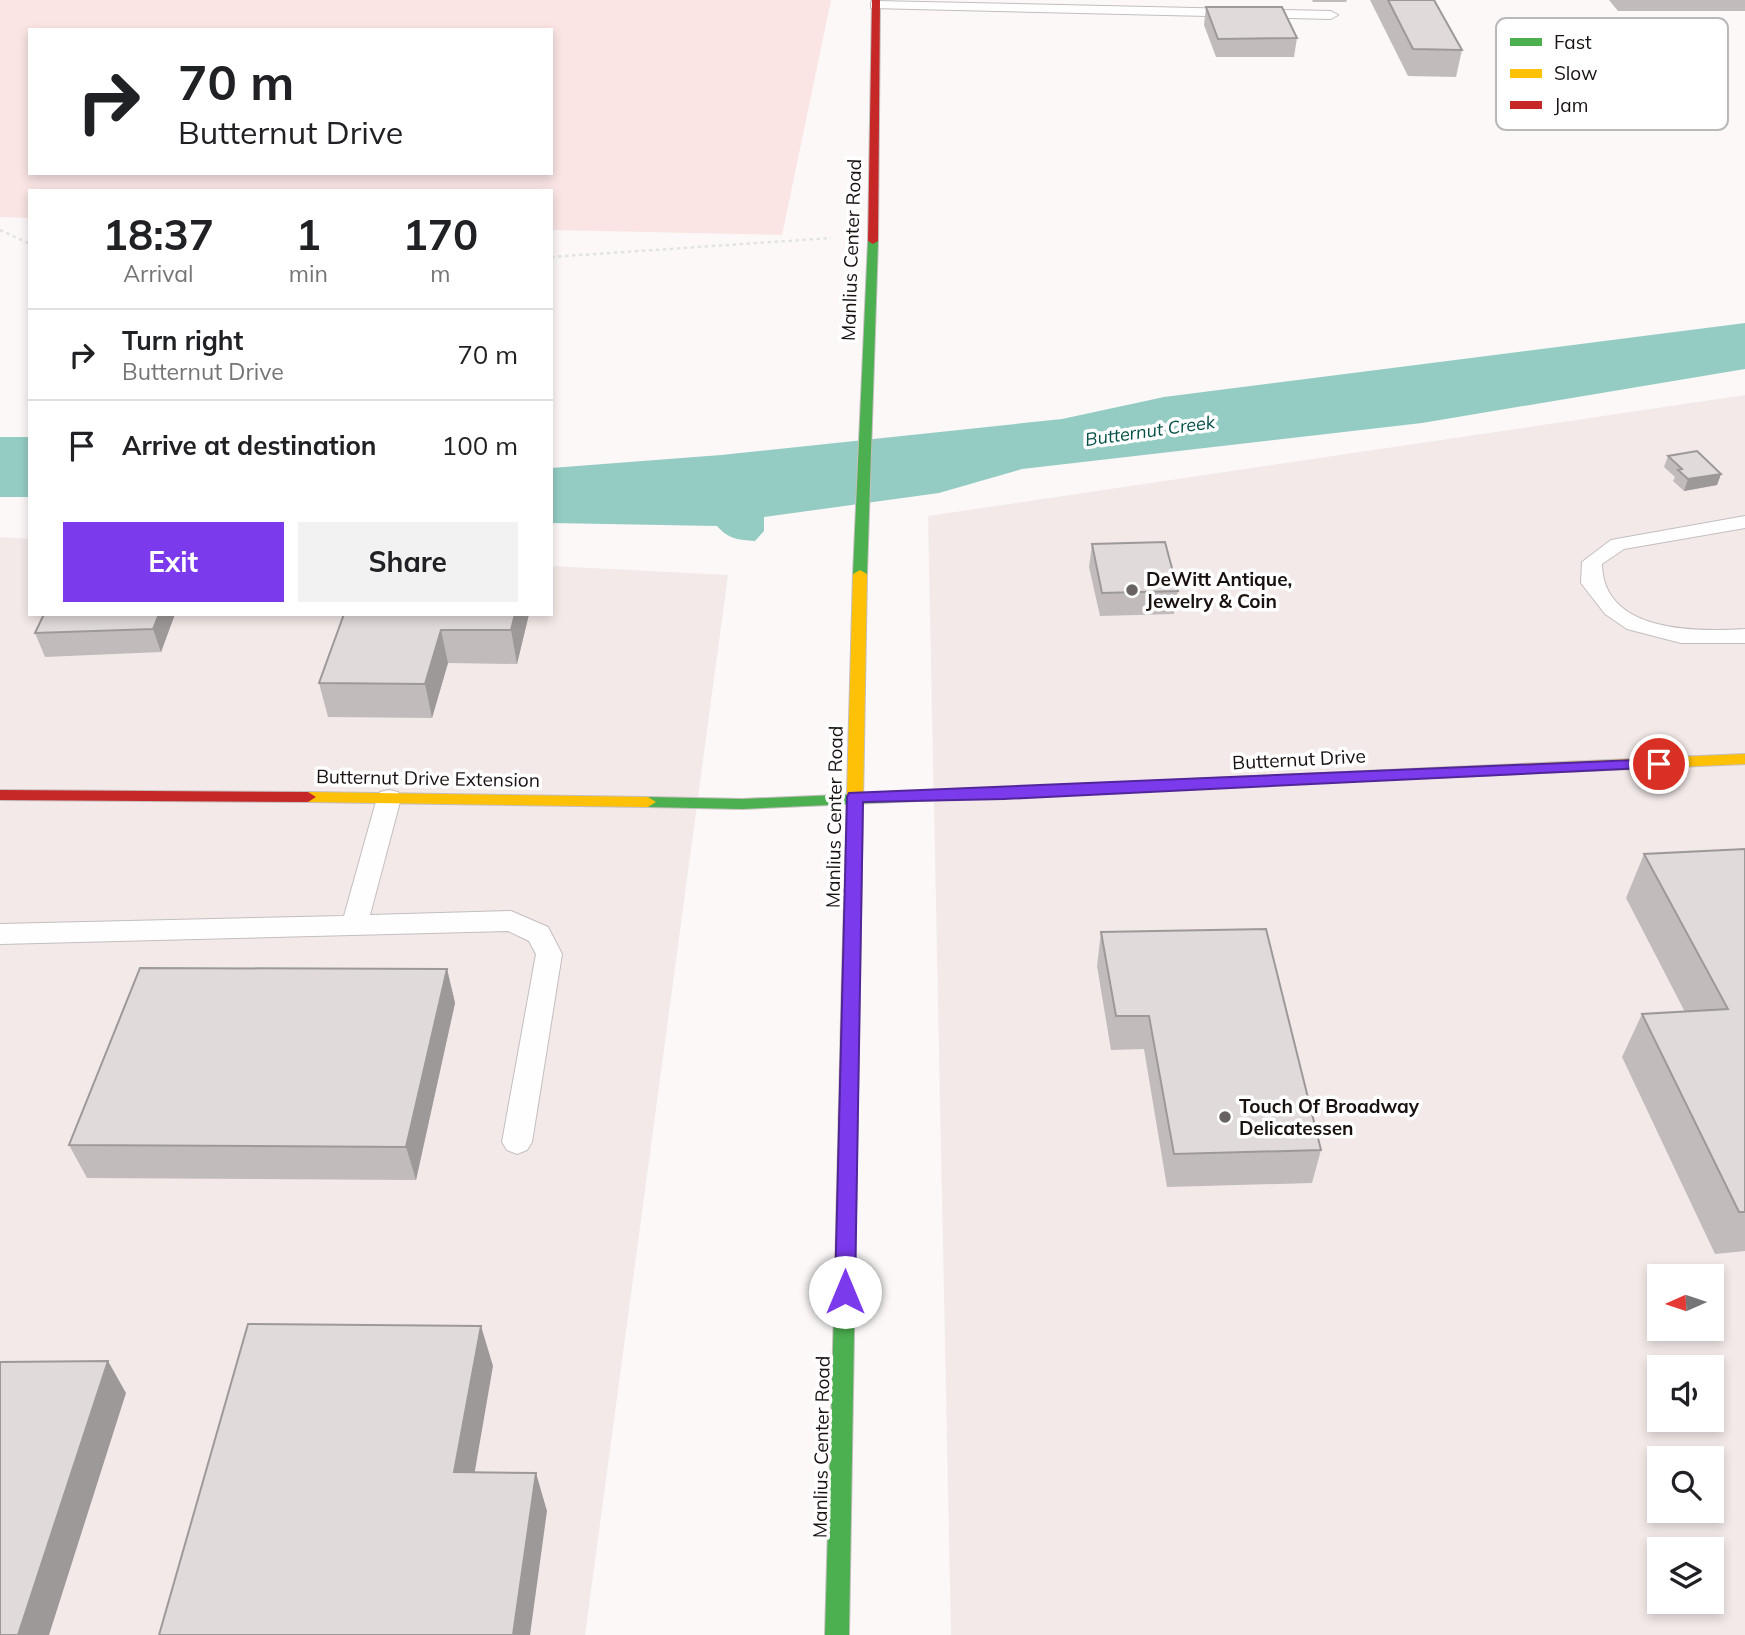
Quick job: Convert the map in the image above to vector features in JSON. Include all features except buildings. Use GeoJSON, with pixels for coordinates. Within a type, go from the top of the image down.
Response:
{"type":"FeatureCollection","features":[{"type":"Feature","properties":{"kind":"main road","name":"Manlius Center Road"},"geometry":{"type":"LineString","coordinates":[[837,1635],[860,533],[874,236],[876,3]]}},
{"type":"Feature","properties":{"kind":"main road","name":"Butternut Drive"},"geometry":{"type":"LineString","coordinates":[[855,797],[1004,793],[1745,759]]}},
{"type":"Feature","properties":{"kind":"main road","name":"Butternut Drive Extension"},"geometry":{"type":"LineString","coordinates":[[0,795],[742,804],[855,797]]}},
{"type":"Feature","properties":{"kind":"lane"},"geometry":{"type":"LineString","coordinates":[[876,3],[1331,15]]}},
{"type":"Feature","properties":{"kind":"lane"},"geometry":{"type":"LineString","coordinates":[[1745,522],[1618,544],[1592,562],[1592,583],[1620,616],[1662,634],[1709,639],[1745,636]]}},
{"type":"Feature","properties":{"kind":"lane"},"geometry":{"type":"LineString","coordinates":[[355,923],[389,798]]}},
{"type":"Feature","properties":{"kind":"lane"},"geometry":{"type":"LineString","coordinates":[[0,934],[512,921],[539,934],[549,954],[517,1142]]}},
{"type":"Feature","properties":{"kind":"path"},"geometry":{"type":"LineString","coordinates":[[0,230],[28,243]]}},
{"type":"Feature","properties":{"kind":"path"},"geometry":{"type":"LineString","coordinates":[[553,257],[874,236]]}},
{"type":"Feature","properties":{"kind":"shaded area"},"geometry":{"type":"Polygon","coordinates":[[[0,0],[831,0],[782,235],[553,230],[553,189],[28,189],[28,218],[0,217],[0,0]]]}},
{"type":"Feature","properties":{"kind":"shaded area"},"geometry":{"type":"Polygon","coordinates":[[[1745,395],[1745,1635],[951,1635],[928,516],[1745,395]]]}},
{"type":"Feature","properties":{"kind":"shaded area"},"geometry":{"type":"Polygon","coordinates":[[[0,537],[28,539],[28,616],[553,616],[553,566],[728,575],[585,1635],[0,1635],[0,537]]]}},
{"type":"Feature","properties":{"kind":"water","name":"Butternut Creek"},"geometry":{"type":"Polygon","coordinates":[[[1745,323],[1745,369],[1422,423],[1022,469],[939,493],[764,517],[764,531],[755,541],[734,538],[717,526],[553,523],[553,468],[721,455],[1062,419],[1164,397],[1745,323]]]}},
{"type":"Feature","properties":{"kind":"water"},"geometry":{"type":"Polygon","coordinates":[[[0,437],[28,437],[28,497],[0,497],[0,437]]]}},
{"type":"Feature","properties":{"kind":"traffic: fast"},"geometry":{"type":"LineString","coordinates":[[860,574],[873,241]]}},
{"type":"Feature","properties":{"kind":"traffic: fast"},"geometry":{"type":"LineString","coordinates":[[648,802],[742,804],[979,794]]}},
{"type":"Feature","properties":{"kind":"traffic: fast"},"geometry":{"type":"LineString","coordinates":[[837,1635],[845,1274]]}},
{"type":"Feature","properties":{"kind":"traffic: slow"},"geometry":{"type":"LineString","coordinates":[[851,975],[860,574]]}},
{"type":"Feature","properties":{"kind":"traffic: slow"},"geometry":{"type":"LineString","coordinates":[[1430,773],[1745,759]]}},
{"type":"Feature","properties":{"kind":"traffic: slow"},"geometry":{"type":"LineString","coordinates":[[308,797],[648,802]]}},
{"type":"Feature","properties":{"kind":"traffic: jam"},"geometry":{"type":"LineString","coordinates":[[873,241],[876,0]]}},
{"type":"Feature","properties":{"kind":"traffic: jam"},"geometry":{"type":"LineString","coordinates":[[979,794],[1430,773]]}},
{"type":"Feature","properties":{"kind":"traffic: jam"},"geometry":{"type":"LineString","coordinates":[[0,795],[308,797]]}},
{"type":"Feature","properties":{"kind":"traffic: jam"},"geometry":{"type":"LineString","coordinates":[[845,1274],[851,975]]}},
{"type":"Feature","properties":{"kind":"place","name":"DeWitt Antique, Jewelry & Coin"},"geometry":{"type":"Point","coordinates":[1132,590]}},
{"type":"Feature","properties":{"kind":"place","name":"Touch Of Broadway Delicatessen"},"geometry":{"type":"Point","coordinates":[1225,1117]}},
{"type":"Feature","properties":{"kind":"route"},"geometry":{"type":"LineString","coordinates":[[845,1292],[855,797],[1004,793],[1659,764]]}}]}
